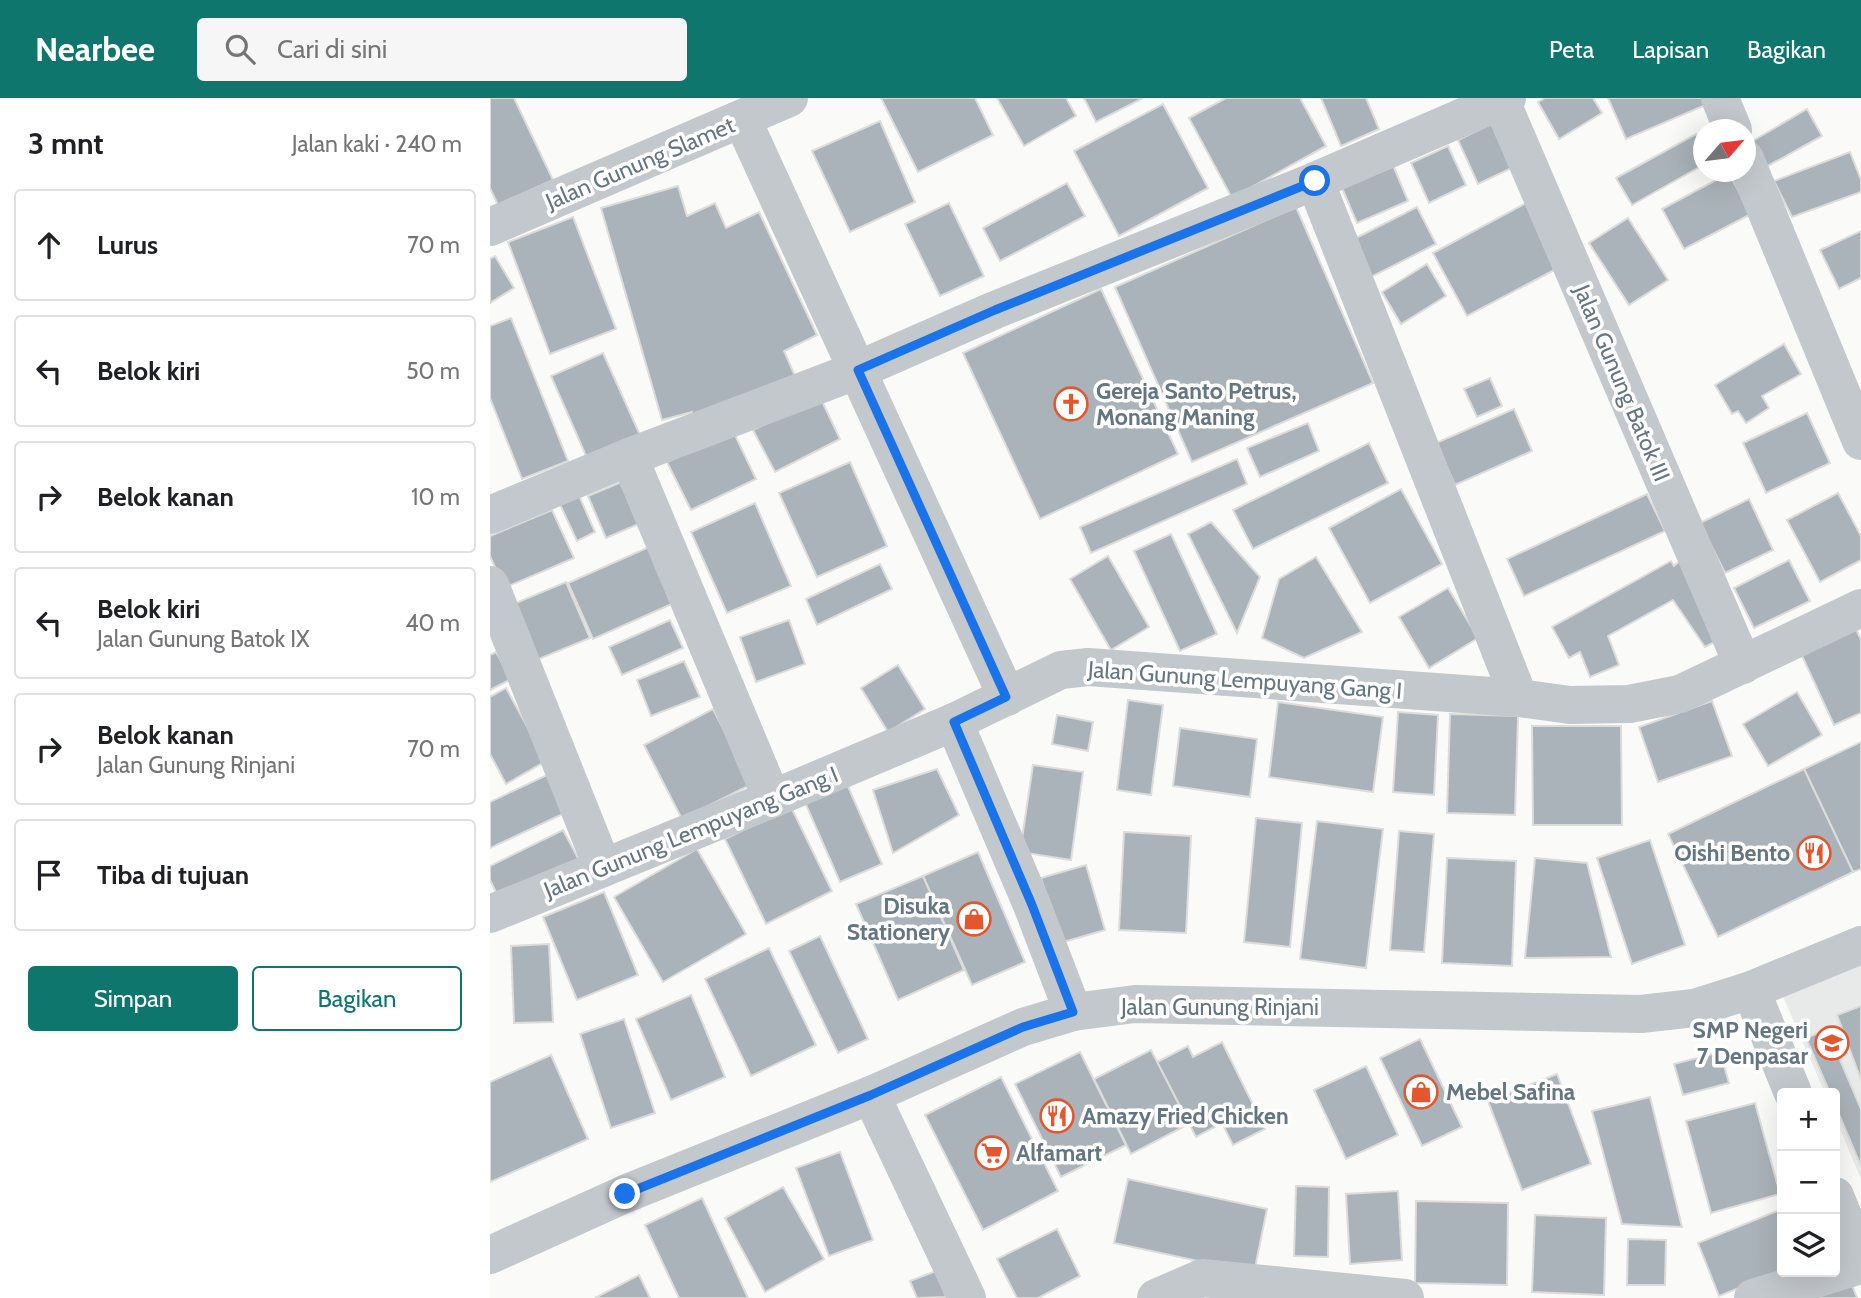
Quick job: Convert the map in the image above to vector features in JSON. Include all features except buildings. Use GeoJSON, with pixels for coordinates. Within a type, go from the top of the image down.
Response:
{"type":"FeatureCollection","features":[{"type":"Feature","properties":{"kind":"street","name":"Jalan Gunung Slamet"},"geometry":{"type":"LineString","coordinates":[[490,227],[789,98]]}},
{"type":"Feature","properties":{"kind":"street"},"geometry":{"type":"LineString","coordinates":[[1720,98],[1729,119]]}},
{"type":"Feature","properties":{"kind":"street"},"geometry":{"type":"LineString","coordinates":[[490,515],[629,457],[858,370],[995,310],[1315,181],[1504,99]]}},
{"type":"Feature","properties":{"kind":"street","name":"Jalan Gunung Batok III"},"geometry":{"type":"LineString","coordinates":[[1504,99],[1743,665]]}},
{"type":"Feature","properties":{"kind":"street"},"geometry":{"type":"LineString","coordinates":[[742,119],[1006,697]]}},
{"type":"Feature","properties":{"kind":"street"},"geometry":{"type":"LineString","coordinates":[[1315,181],[1519,698]]}},
{"type":"Feature","properties":{"kind":"street"},"geometry":{"type":"LineString","coordinates":[[1754,182],[1861,441]]}},
{"type":"Feature","properties":{"kind":"street"},"geometry":{"type":"LineString","coordinates":[[629,457],[772,799]]}},
{"type":"Feature","properties":{"kind":"street"},"geometry":{"type":"LineString","coordinates":[[490,585],[603,868]]}},
{"type":"Feature","properties":{"kind":"street","name":"Jalan Gunung Lempuyang Gang I"},"geometry":{"type":"LineString","coordinates":[[490,914],[954,722],[1061,670],[1088,667],[1519,698],[1570,705],[1629,704],[1680,694],[1861,608]]}},
{"type":"Feature","properties":{"kind":"street"},"geometry":{"type":"LineString","coordinates":[[954,722],[1032,905],[1073,1012]]}},
{"type":"Feature","properties":{"kind":"street","name":"Jalan Gunung Rinjani"},"geometry":{"type":"LineString","coordinates":[[490,1255],[625,1194],[871,1095],[1023,1027],[1073,1012],[1135,1004],[1641,1014],[1694,1008],[1751,990],[1861,945]]}},
{"type":"Feature","properties":{"kind":"street"},"geometry":{"type":"LineString","coordinates":[[1751,990],[1791,1088]]}},
{"type":"Feature","properties":{"kind":"street"},"geometry":{"type":"LineString","coordinates":[[871,1095],[967,1298]]}},
{"type":"Feature","properties":{"kind":"street"},"geometry":{"type":"LineString","coordinates":[[1753,1298],[1861,1263],[1840,1209]]}},
{"type":"Feature","properties":{"kind":"street"},"geometry":{"type":"LineString","coordinates":[[1156,1298],[1206,1288],[1405,1298]]}},
{"type":"Feature","properties":{"kind":"shaded area","name":"SMP Negeri 7 Denpasar"},"geometry":{"type":"Polygon","coordinates":[[[1861,963],[1861,1179],[1840,1129],[1840,1088],[1823,1088],[1782,994],[1861,963]]]}},
{"type":"Feature","properties":{"kind":"place","name":"Gereja Santo Petrus, Monang Maning"},"geometry":{"type":"Point","coordinates":[1071,404]}},
{"type":"Feature","properties":{"kind":"place","name":"Oishi Bento"},"geometry":{"type":"Point","coordinates":[1814,853]}},
{"type":"Feature","properties":{"kind":"place","name":"Disuka Stationery"},"geometry":{"type":"Point","coordinates":[974,919]}},
{"type":"Feature","properties":{"kind":"place","name":"SMP Negeri 7 Denpasar"},"geometry":{"type":"Point","coordinates":[1832,1043]}},
{"type":"Feature","properties":{"kind":"place","name":"Mebel Safina"},"geometry":{"type":"Point","coordinates":[1421,1092]}},
{"type":"Feature","properties":{"kind":"place","name":"Amazy Fried Chicken"},"geometry":{"type":"Point","coordinates":[1057,1116]}},
{"type":"Feature","properties":{"kind":"place","name":"Alfamart"},"geometry":{"type":"Point","coordinates":[992,1153]}},
{"type":"Feature","properties":{"kind":"route"},"geometry":{"type":"LineString","coordinates":[[625,1194],[871,1095],[1023,1027],[1073,1012],[1032,905],[954,722],[1006,697],[858,370],[995,310],[1315,181]]}}]}
